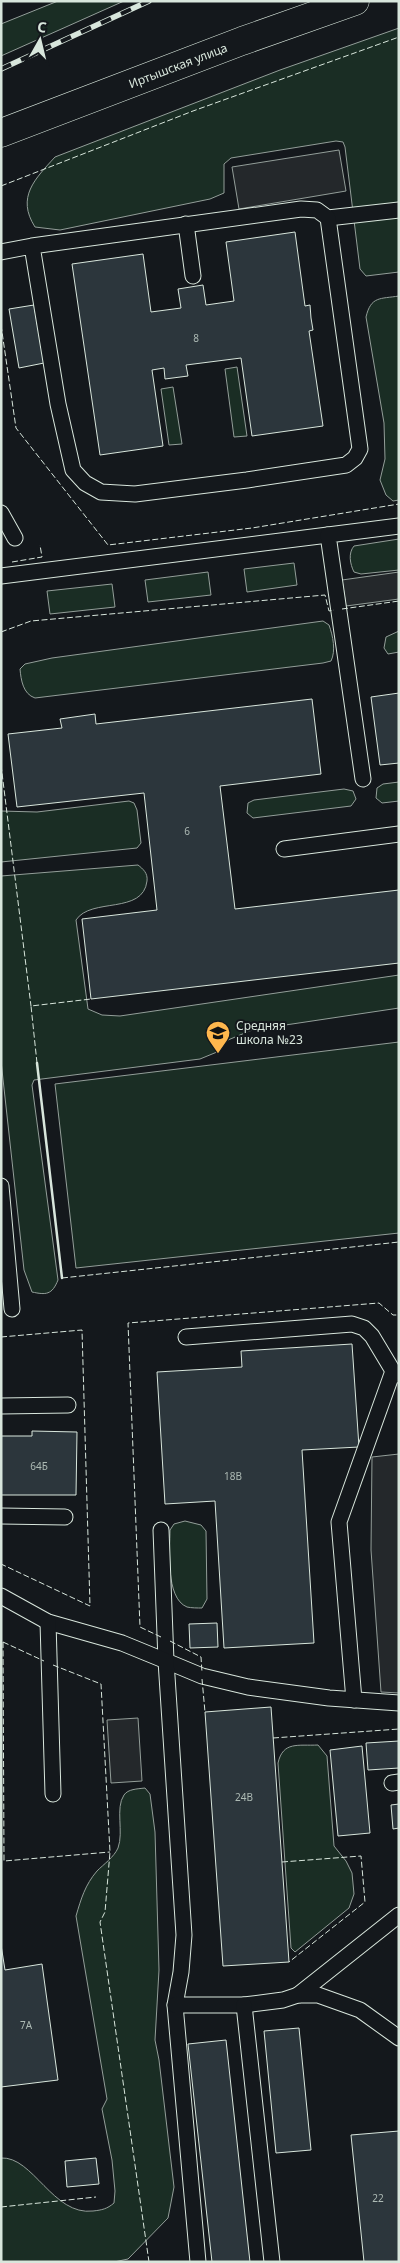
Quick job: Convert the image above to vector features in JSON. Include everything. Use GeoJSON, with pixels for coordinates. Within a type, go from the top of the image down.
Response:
{"type":"FeatureCollection","features":[{"type":"Feature","properties":{"kind":"main road","name":"Иртышская улица"},"geometry":{"type":"LineString","coordinates":[[1,133],[356,1]]}},
{"type":"Feature","properties":{"kind":"lane"},"geometry":{"type":"LineString","coordinates":[[1,252],[32,246],[301,209],[317,210],[328,218],[399,210]]}},
{"type":"Feature","properties":{"kind":"lane"},"geometry":{"type":"LineString","coordinates":[[32,246],[58,404],[72,470],[85,483],[101,492],[134,494],[336,466],[346,464],[356,458],[360,449],[328,218]]}},
{"type":"Feature","properties":{"kind":"lane"},"geometry":{"type":"LineString","coordinates":[[186,224],[192,276]]}},
{"type":"Feature","properties":{"kind":"lane"},"geometry":{"type":"LineString","coordinates":[[1,513],[15,538]]}},
{"type":"Feature","properties":{"kind":"lane"},"geometry":{"type":"LineString","coordinates":[[1,576],[399,526]]}},
{"type":"Feature","properties":{"kind":"lane"},"geometry":{"type":"LineString","coordinates":[[328,535],[363,779]]}},
{"type":"Feature","properties":{"kind":"lane"},"geometry":{"type":"LineString","coordinates":[[284,849],[399,834]]}},
{"type":"Feature","properties":{"kind":"lane"},"geometry":{"type":"LineString","coordinates":[[1,1186],[12,1309]]}},
{"type":"Feature","properties":{"kind":"lane"},"geometry":{"type":"LineString","coordinates":[[186,1336],[352,1324],[364,1328],[368,1332],[396,1373],[339,1522],[354,1700]]}},
{"type":"Feature","properties":{"kind":"lane"},"geometry":{"type":"LineString","coordinates":[[1,1406],[68,1405]]}},
{"type":"Feature","properties":{"kind":"lane"},"geometry":{"type":"LineString","coordinates":[[1,1516],[65,1517]]}},
{"type":"Feature","properties":{"kind":"lane"},"geometry":{"type":"LineString","coordinates":[[162,1530],[166,1661],[184,1935],[181,1972],[175,2005],[198,2262]]}},
{"type":"Feature","properties":{"kind":"lane"},"geometry":{"type":"LineString","coordinates":[[1,1596],[48,1622],[122,1643],[202,1676],[248,1687],[354,1700],[399,1703]]}},
{"type":"Feature","properties":{"kind":"lane"},"geometry":{"type":"LineString","coordinates":[[48,1622],[53,1794]]}},
{"type":"Feature","properties":{"kind":"lane"},"geometry":{"type":"LineString","coordinates":[[298,1995],[399,1915]]}},
{"type":"Feature","properties":{"kind":"lane"},"geometry":{"type":"LineString","coordinates":[[175,2005],[244,2005],[283,2000],[298,1995],[318,1995],[352,2006],[399,2038]]}},
{"type":"Feature","properties":{"kind":"lane"},"geometry":{"type":"LineString","coordinates":[[244,2005],[272,2262]]}},
{"type":"Feature","properties":{"kind":"green space"},"geometry":{"type":"Polygon","coordinates":[[[58,1],[124,1],[1,56],[1,24],[58,1]]]}},
{"type":"Feature","properties":{"kind":"green space"},"geometry":{"type":"Polygon","coordinates":[[[399,28],[399,272],[366,276],[360,269],[345,147],[343,142],[336,141],[231,158],[224,164],[224,193],[210,199],[60,230],[35,227],[27,206],[30,189],[55,157],[280,70],[399,28]]]}},
{"type":"Feature","properties":{"kind":"green space"},"geometry":{"type":"Polygon","coordinates":[[[399,296],[399,500],[393,501],[386,495],[380,480],[385,459],[384,423],[366,317],[371,305],[377,300],[399,296]]]}},
{"type":"Feature","properties":{"kind":"green space"},"geometry":{"type":"Polygon","coordinates":[[[237,367],[247,436],[234,437],[225,369],[237,367]]]}},
{"type":"Feature","properties":{"kind":"green space"},"geometry":{"type":"Polygon","coordinates":[[[173,387],[182,444],[169,445],[161,389],[173,387]]]}},
{"type":"Feature","properties":{"kind":"green space"},"geometry":{"type":"Polygon","coordinates":[[[399,539],[399,570],[361,574],[354,572],[350,559],[354,546],[399,539]]]}},
{"type":"Feature","properties":{"kind":"green space"},"geometry":{"type":"Polygon","coordinates":[[[294,563],[297,585],[247,592],[244,569],[294,563]]]}},
{"type":"Feature","properties":{"kind":"green space"},"geometry":{"type":"Polygon","coordinates":[[[208,572],[211,595],[148,602],[145,580],[208,572]]]}},
{"type":"Feature","properties":{"kind":"green space"},"geometry":{"type":"Polygon","coordinates":[[[112,584],[115,607],[50,614],[47,591],[112,584]]]}},
{"type":"Feature","properties":{"kind":"green space"},"geometry":{"type":"Polygon","coordinates":[[[323,621],[329,625],[334,648],[331,661],[323,663],[35,698],[25,690],[21,678],[20,669],[25,664],[52,658],[323,621]]]}},
{"type":"Feature","properties":{"kind":"green space"},"geometry":{"type":"Polygon","coordinates":[[[399,631],[399,652],[388,654],[384,648],[386,637],[399,631]]]}},
{"type":"Feature","properties":{"kind":"green space"},"geometry":{"type":"Polygon","coordinates":[[[399,782],[399,801],[382,803],[376,798],[377,788],[383,784],[399,782]]]}},
{"type":"Feature","properties":{"kind":"green space"},"geometry":{"type":"Polygon","coordinates":[[[344,789],[353,791],[356,799],[351,806],[253,818],[247,813],[248,803],[254,800],[344,789]]]}},
{"type":"Feature","properties":{"kind":"green space"},"geometry":{"type":"Polygon","coordinates":[[[129,801],[134,803],[137,810],[141,843],[137,848],[1,862],[1,811],[37,812],[129,801]]]}},
{"type":"Feature","properties":{"kind":"green space"},"geometry":{"type":"Polygon","coordinates":[[[138,865],[146,873],[147,881],[143,891],[136,898],[127,902],[93,909],[83,913],[76,920],[88,1009],[102,1015],[120,1016],[399,975],[399,1008],[252,1030],[228,1040],[217,1052],[200,1059],[34,1080],[32,1085],[58,1280],[53,1289],[48,1293],[32,1292],[24,1270],[1,1061],[1,876],[138,865]]]}},
{"type":"Feature","properties":{"kind":"green space"},"geometry":{"type":"Polygon","coordinates":[[[399,1042],[399,1233],[76,1268],[55,1084],[399,1042]]]}},
{"type":"Feature","properties":{"kind":"green space"},"geometry":{"type":"Polygon","coordinates":[[[185,1521],[201,1525],[206,1531],[207,1599],[202,1608],[187,1607],[180,1602],[172,1584],[170,1572],[170,1530],[174,1524],[185,1521]]]}},
{"type":"Feature","properties":{"kind":"green space"},"geometry":{"type":"Polygon","coordinates":[[[318,1745],[327,1756],[334,1846],[346,1861],[352,1873],[354,1894],[349,1908],[295,1952],[291,1948],[278,1763],[284,1751],[292,1746],[318,1745]]]}},
{"type":"Feature","properties":{"kind":"green space"},"geometry":{"type":"Polygon","coordinates":[[[145,1788],[150,1794],[155,1832],[159,1970],[155,2040],[174,2187],[168,2218],[128,2259],[114,2262],[1,2262],[1,2158],[12,2160],[23,2166],[66,2205],[79,2210],[93,2211],[107,2208],[114,2203],[115,2191],[112,2160],[102,2109],[107,2099],[76,1916],[89,1882],[118,1848],[120,1842],[121,1800],[130,1790],[145,1788]]]}},
{"type":"Feature","properties":{"kind":"shaded area"},"geometry":{"type":"Polygon","coordinates":[[[339,150],[346,191],[239,209],[232,167],[339,150]]]}},
{"type":"Feature","properties":{"kind":"shaded area"},"geometry":{"type":"Polygon","coordinates":[[[399,572],[399,599],[346,606],[342,580],[399,572]]]}},
{"type":"Feature","properties":{"kind":"shaded area"},"geometry":{"type":"Polygon","coordinates":[[[399,1454],[399,1693],[381,1692],[371,1550],[372,1457],[399,1454]]]}},
{"type":"Feature","properties":{"kind":"shaded area"},"geometry":{"type":"Polygon","coordinates":[[[138,1718],[142,1781],[111,1783],[107,1720],[138,1718]]]}},
{"type":"Feature","properties":{"kind":"building"},"geometry":{"type":"Polygon","coordinates":[[[295,232],[305,306],[310,305],[313,330],[309,331],[323,426],[252,436],[241,358],[186,365],[188,376],[165,379],[164,368],[152,370],[163,446],[100,455],[72,264],[143,254],[151,312],[181,308],[178,289],[203,285],[206,305],[234,301],[226,242],[295,232]]]}},
{"type":"Feature","properties":{"kind":"building"},"geometry":{"type":"Polygon","coordinates":[[[34,305],[44,363],[19,368],[9,309],[34,305]]]}},
{"type":"Feature","properties":{"kind":"building"},"geometry":{"type":"Polygon","coordinates":[[[399,693],[399,763],[380,765],[371,697],[399,693]]]}},
{"type":"Feature","properties":{"kind":"building"},"geometry":{"type":"Polygon","coordinates":[[[312,699],[321,774],[220,786],[235,909],[399,890],[399,963],[91,999],[82,919],[157,910],[144,793],[17,807],[8,734],[62,728],[60,719],[95,714],[96,724],[312,699]]]}},
{"type":"Feature","properties":{"kind":"building"},"geometry":{"type":"Polygon","coordinates":[[[352,1344],[359,1447],[302,1450],[314,1643],[224,1648],[215,1501],[165,1504],[157,1372],[242,1367],[241,1351],[352,1344]]]}},
{"type":"Feature","properties":{"kind":"building"},"geometry":{"type":"Polygon","coordinates":[[[32,1431],[77,1432],[76,1495],[1,1495],[1,1436],[32,1436],[32,1431]]]}},
{"type":"Feature","properties":{"kind":"building"},"geometry":{"type":"Polygon","coordinates":[[[217,1623],[218,1647],[190,1648],[189,1624],[217,1623]]]}},
{"type":"Feature","properties":{"kind":"building"},"geometry":{"type":"Polygon","coordinates":[[[271,1707],[289,1962],[223,1966],[205,1712],[271,1707]]]}},
{"type":"Feature","properties":{"kind":"building"},"geometry":{"type":"Polygon","coordinates":[[[399,1741],[399,1768],[368,1770],[366,1743],[399,1741]]]}},
{"type":"Feature","properties":{"kind":"building"},"geometry":{"type":"Polygon","coordinates":[[[362,1746],[370,1833],[338,1836],[330,1750],[362,1746]]]}},
{"type":"Feature","properties":{"kind":"building"},"geometry":{"type":"Polygon","coordinates":[[[399,1804],[399,1828],[393,1829],[391,1805],[399,1804]]]}},
{"type":"Feature","properties":{"kind":"building"},"geometry":{"type":"Polygon","coordinates":[[[1,1945],[5,1970],[42,1964],[58,2080],[1,2087],[1,1945]]]}},
{"type":"Feature","properties":{"kind":"building"},"geometry":{"type":"Polygon","coordinates":[[[299,2028],[311,2150],[276,2153],[264,2031],[299,2028]]]}},
{"type":"Feature","properties":{"kind":"building"},"geometry":{"type":"Polygon","coordinates":[[[226,2040],[250,2262],[212,2262],[188,2044],[226,2040]]]}},
{"type":"Feature","properties":{"kind":"building"},"geometry":{"type":"Polygon","coordinates":[[[399,2131],[399,2262],[364,2262],[351,2135],[399,2131]]]}},
{"type":"Feature","properties":{"kind":"building"},"geometry":{"type":"Polygon","coordinates":[[[96,2158],[99,2184],[67,2187],[65,2161],[96,2158]]]}},
{"type":"Feature","properties":{"kind":"railway"},"geometry":{"type":"LineString","coordinates":[[1,69],[149,1]]}},
{"type":"Feature","properties":{"kind":"fence"},"geometry":{"type":"LineString","coordinates":[[1,186],[193,111],[399,37]]}},
{"type":"Feature","properties":{"kind":"fence"},"geometry":{"type":"LineString","coordinates":[[1,325],[16,428],[108,545],[252,528],[399,504]]}},
{"type":"Feature","properties":{"kind":"fence"},"geometry":{"type":"LineString","coordinates":[[12,562],[42,557],[40,545]]}},
{"type":"Feature","properties":{"kind":"fence"},"geometry":{"type":"LineString","coordinates":[[1,632],[31,621],[325,595],[329,611],[334,610]]}},
{"type":"Feature","properties":{"kind":"fence"},"geometry":{"type":"LineString","coordinates":[[342,609],[399,601]]}},
{"type":"Feature","properties":{"kind":"fence"},"geometry":{"type":"LineString","coordinates":[[1,765],[31,1006]]}},
{"type":"Feature","properties":{"kind":"fence"},"geometry":{"type":"LineString","coordinates":[[37,1063],[31,1006],[91,999]]}},
{"type":"Feature","properties":{"kind":"fence"},"geometry":{"type":"LineString","coordinates":[[62,1278],[399,1242]]}},
{"type":"Feature","properties":{"kind":"fence"},"geometry":{"type":"LineString","coordinates":[[161,1637],[140,1627],[128,1323],[379,1303],[393,1315],[399,1315]]}},
{"type":"Feature","properties":{"kind":"fence"},"geometry":{"type":"LineString","coordinates":[[1,1337],[82,1330],[90,1606],[1,1564]]}},
{"type":"Feature","properties":{"kind":"fence"},"geometry":{"type":"LineString","coordinates":[[170,1641],[201,1657],[202,1672]]}},
{"type":"Feature","properties":{"kind":"fence"},"geometry":{"type":"LineString","coordinates":[[3,1642],[44,1661]]}},
{"type":"Feature","properties":{"kind":"fence"},"geometry":{"type":"LineString","coordinates":[[3,1642],[4,1861],[110,1852]]}},
{"type":"Feature","properties":{"kind":"fence"},"geometry":{"type":"LineString","coordinates":[[53,1665],[101,1684],[110,1852],[105,1912],[100,1922],[149,2262]]}},
{"type":"Feature","properties":{"kind":"fence"},"geometry":{"type":"LineString","coordinates":[[202,1679],[205,1712]]}},
{"type":"Feature","properties":{"kind":"fence"},"geometry":{"type":"LineString","coordinates":[[273,1738],[399,1729]]}},
{"type":"Feature","properties":{"kind":"fence"},"geometry":{"type":"LineString","coordinates":[[282,1862],[361,1856],[365,1902],[289,1962]]}},
{"type":"Feature","properties":{"kind":"fence"},"geometry":{"type":"LineString","coordinates":[[1,2207],[96,2197]]}},
{"type":"Feature","properties":{"kind":"wall"},"geometry":{"type":"LineString","coordinates":[[37,1063],[62,1278]]}},
{"type":"Feature","properties":{"kind":"place","name":"Средняя школа №23"},"geometry":{"type":"Point","coordinates":[218,1054]}}]}
